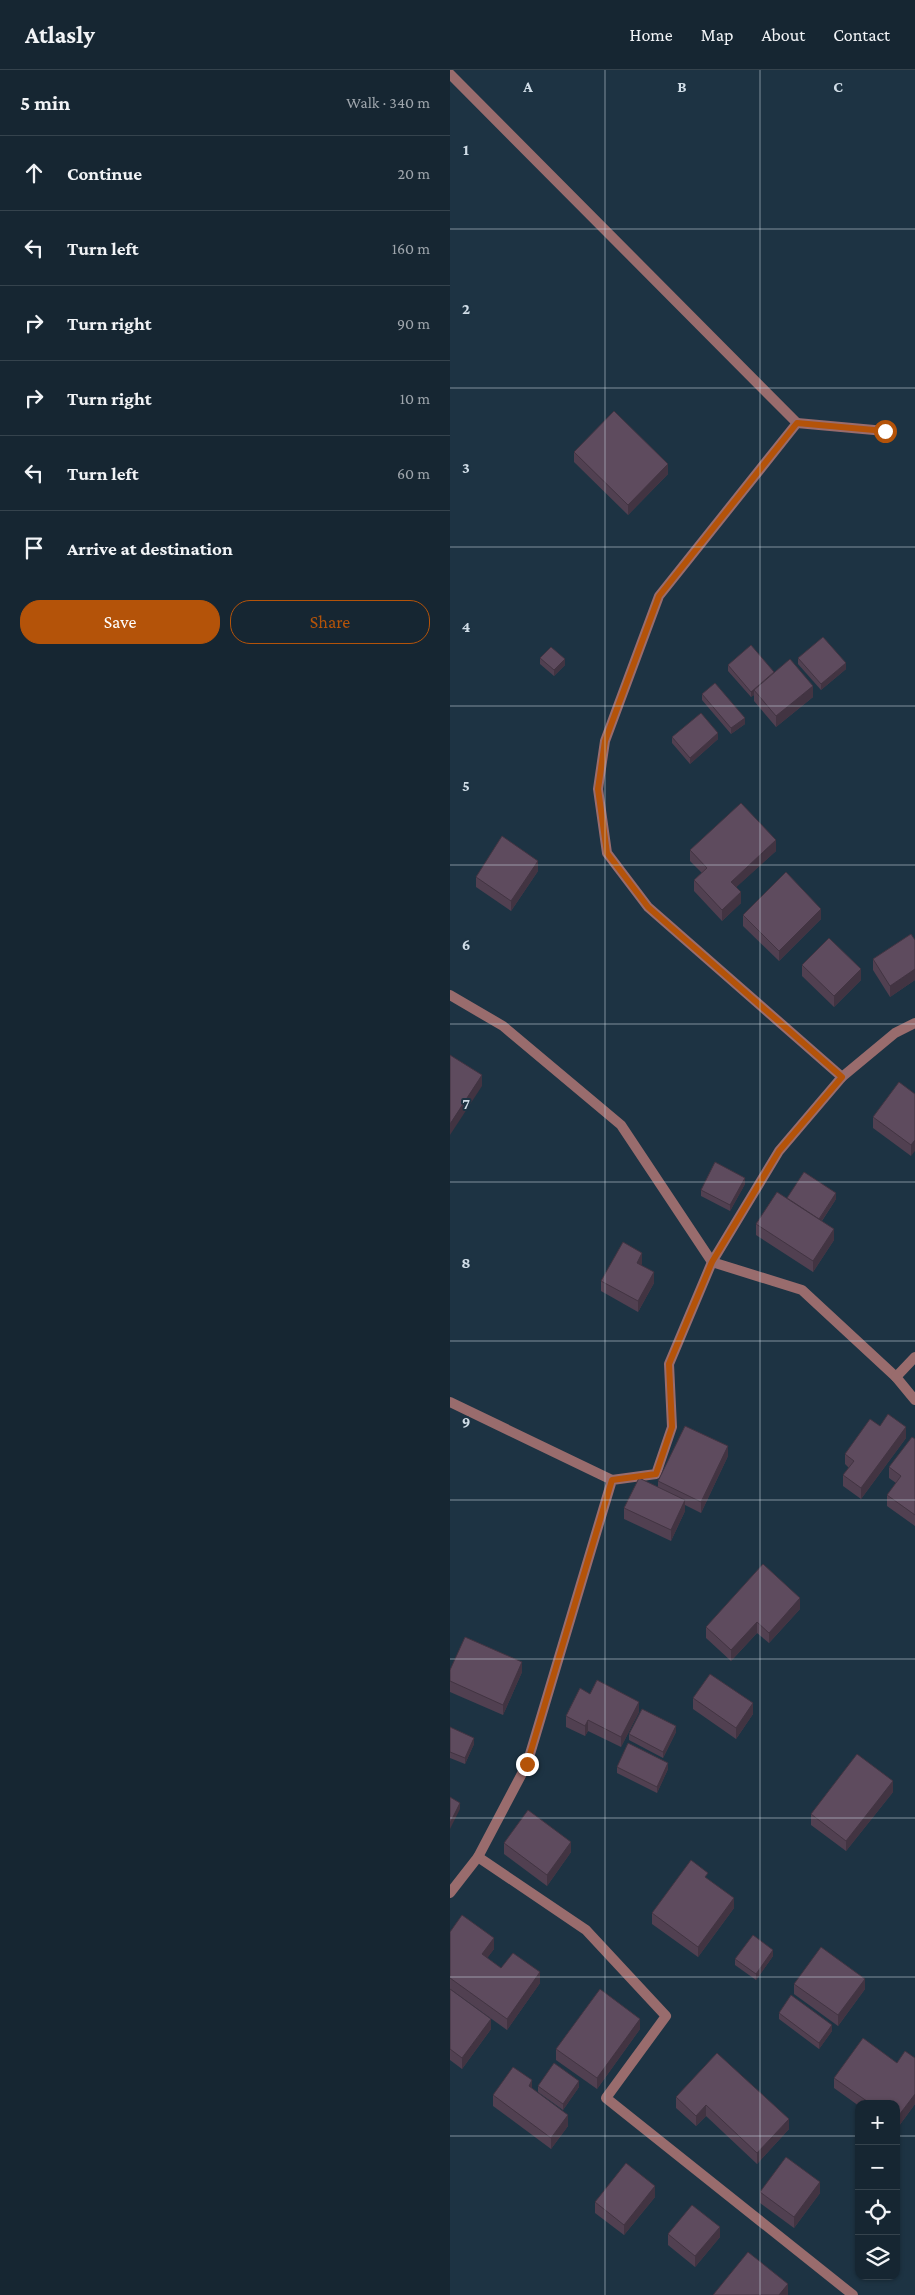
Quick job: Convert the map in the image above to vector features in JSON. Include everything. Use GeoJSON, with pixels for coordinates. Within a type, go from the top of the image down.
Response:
{"type":"FeatureCollection","features":[{"type":"Feature","properties":{"kind":"street"},"geometry":{"type":"LineString","coordinates":[[450,74],[797,423],[885,431]]}},
{"type":"Feature","properties":{"kind":"street"},"geometry":{"type":"LineString","coordinates":[[797,423],[659,596],[605,741],[598,789],[607,853],[648,907],[842,1077]]}},
{"type":"Feature","properties":{"kind":"street"},"geometry":{"type":"LineString","coordinates":[[450,995],[503,1026],[621,1126],[712,1262],[802,1290],[896,1378],[915,1400]]}},
{"type":"Feature","properties":{"kind":"street"},"geometry":{"type":"LineString","coordinates":[[450,1402],[612,1480],[656,1474],[672,1427],[669,1364],[712,1262],[779,1151],[842,1077],[895,1033],[915,1023]]}},
{"type":"Feature","properties":{"kind":"street"},"geometry":{"type":"LineString","coordinates":[[896,1378],[915,1356]]}},
{"type":"Feature","properties":{"kind":"street"},"geometry":{"type":"LineString","coordinates":[[450,1893],[478,1857],[527,1764],[612,1480]]}},
{"type":"Feature","properties":{"kind":"street"},"geometry":{"type":"LineString","coordinates":[[478,1857],[586,1930],[666,2016],[606,2098],[853,2295]]}},
{"type":"Feature","properties":{"kind":"building"},"geometry":{"type":"Polygon","coordinates":[[[614,411],[668,464],[628,505],[574,452],[614,411]]]}},
{"type":"Feature","properties":{"kind":"building"},"geometry":{"type":"Polygon","coordinates":[[[823,637],[846,663],[821,684],[798,658],[823,637]]]}},
{"type":"Feature","properties":{"kind":"building"},"geometry":{"type":"Polygon","coordinates":[[[751,645],[774,672],[751,692],[728,665],[751,645]]]}},
{"type":"Feature","properties":{"kind":"building"},"geometry":{"type":"Polygon","coordinates":[[[551,647],[565,659],[554,670],[540,658],[551,647]]]}},
{"type":"Feature","properties":{"kind":"building"},"geometry":{"type":"Polygon","coordinates":[[[790,659],[813,686],[776,716],[754,690],[790,659]]]}},
{"type":"Feature","properties":{"kind":"building"},"geometry":{"type":"Polygon","coordinates":[[[715,683],[745,718],[731,728],[702,694],[715,683]]]}},
{"type":"Feature","properties":{"kind":"building"},"geometry":{"type":"Polygon","coordinates":[[[701,713],[718,733],[690,758],[672,737],[701,713]]]}},
{"type":"Feature","properties":{"kind":"building"},"geometry":{"type":"Polygon","coordinates":[[[741,803],[776,840],[731,882],[741,892],[722,910],[694,880],[707,868],[690,850],[741,803]]]}},
{"type":"Feature","properties":{"kind":"building"},"geometry":{"type":"Polygon","coordinates":[[[502,836],[538,861],[511,901],[476,877],[502,836]]]}},
{"type":"Feature","properties":{"kind":"building"},"geometry":{"type":"Polygon","coordinates":[[[786,872],[821,909],[779,951],[743,915],[786,872]]]}},
{"type":"Feature","properties":{"kind":"building"},"geometry":{"type":"Polygon","coordinates":[[[911,934],[915,940],[915,969],[890,986],[873,959],[911,934]]]}},
{"type":"Feature","properties":{"kind":"building"},"geometry":{"type":"Polygon","coordinates":[[[829,938],[861,969],[834,996],[802,965],[829,938]]]}},
{"type":"Feature","properties":{"kind":"building"},"geometry":{"type":"Polygon","coordinates":[[[450,1055],[482,1075],[450,1124],[450,1055]]]}},
{"type":"Feature","properties":{"kind":"building"},"geometry":{"type":"Polygon","coordinates":[[[899,1082],[915,1094],[915,1140],[911,1145],[873,1117],[899,1082]]]}},
{"type":"Feature","properties":{"kind":"building"},"geometry":{"type":"Polygon","coordinates":[[[715,1162],[745,1178],[730,1205],[701,1190],[715,1162]]]}},
{"type":"Feature","properties":{"kind":"building"},"geometry":{"type":"Polygon","coordinates":[[[804,1172],[836,1193],[819,1219],[787,1198],[804,1172]]]}},
{"type":"Feature","properties":{"kind":"building"},"geometry":{"type":"Polygon","coordinates":[[[777,1192],[834,1229],[813,1261],[756,1224],[777,1192]]]}},
{"type":"Feature","properties":{"kind":"building"},"geometry":{"type":"Polygon","coordinates":[[[623,1242],[642,1253],[637,1263],[654,1272],[638,1301],[601,1281],[623,1242]]]}},
{"type":"Feature","properties":{"kind":"building"},"geometry":{"type":"Polygon","coordinates":[[[888,1414],[906,1427],[861,1488],[843,1475],[854,1461],[845,1454],[870,1419],[880,1426],[888,1414]]]}},
{"type":"Feature","properties":{"kind":"building"},"geometry":{"type":"Polygon","coordinates":[[[685,1426],[728,1446],[701,1502],[658,1481],[685,1426]]]}},
{"type":"Feature","properties":{"kind":"building"},"geometry":{"type":"Polygon","coordinates":[[[912,1437],[915,1439],[915,1515],[887,1495],[901,1476],[889,1467],[912,1437]]]}},
{"type":"Feature","properties":{"kind":"building"},"geometry":{"type":"Polygon","coordinates":[[[639,1478],[685,1500],[671,1530],[624,1508],[639,1478]]]}},
{"type":"Feature","properties":{"kind":"building"},"geometry":{"type":"Polygon","coordinates":[[[763,1564],[800,1598],[769,1633],[757,1622],[731,1650],[706,1627],[763,1564]]]}},
{"type":"Feature","properties":{"kind":"building"},"geometry":{"type":"Polygon","coordinates":[[[465,1637],[522,1662],[503,1705],[450,1681],[450,1670],[465,1637]]]}},
{"type":"Feature","properties":{"kind":"building"},"geometry":{"type":"Polygon","coordinates":[[[710,1674],[753,1703],[736,1728],[693,1698],[710,1674]]]}},
{"type":"Feature","properties":{"kind":"building"},"geometry":{"type":"Polygon","coordinates":[[[597,1680],[639,1702],[621,1737],[588,1720],[585,1726],[566,1716],[580,1688],[590,1694],[597,1680]]]}},
{"type":"Feature","properties":{"kind":"building"},"geometry":{"type":"Polygon","coordinates":[[[642,1709],[676,1726],[663,1752],[629,1734],[642,1709]]]}},
{"type":"Feature","properties":{"kind":"building"},"geometry":{"type":"Polygon","coordinates":[[[450,1727],[474,1738],[465,1758],[450,1752],[450,1727]]]}},
{"type":"Feature","properties":{"kind":"building"},"geometry":{"type":"Polygon","coordinates":[[[628,1743],[668,1763],[657,1787],[617,1767],[628,1743]]]}},
{"type":"Feature","properties":{"kind":"building"},"geometry":{"type":"Polygon","coordinates":[[[857,1754],[893,1781],[846,1841],[811,1814],[857,1754]]]}},
{"type":"Feature","properties":{"kind":"building"},"geometry":{"type":"Polygon","coordinates":[[[450,1797],[460,1803],[450,1823],[450,1797]]]}},
{"type":"Feature","properties":{"kind":"building"},"geometry":{"type":"Polygon","coordinates":[[[528,1810],[571,1842],[547,1875],[504,1843],[528,1810]]]}},
{"type":"Feature","properties":{"kind":"building"},"geometry":{"type":"Polygon","coordinates":[[[691,1860],[708,1873],[705,1877],[734,1898],[698,1947],[652,1913],[691,1860]]]}},
{"type":"Feature","properties":{"kind":"building"},"geometry":{"type":"Polygon","coordinates":[[[462,1915],[494,1938],[482,1954],[501,1968],[513,1953],[540,1972],[507,2019],[450,1978],[450,1932],[462,1915]]]}},
{"type":"Feature","properties":{"kind":"building"},"geometry":{"type":"Polygon","coordinates":[[[753,1935],[773,1950],[756,1974],[735,1959],[753,1935]]]}},
{"type":"Feature","properties":{"kind":"building"},"geometry":{"type":"Polygon","coordinates":[[[821,1947],[865,1979],[838,2015],[794,1984],[821,1947]]]}},
{"type":"Feature","properties":{"kind":"building"},"geometry":{"type":"Polygon","coordinates":[[[450,1989],[491,2019],[462,2058],[450,2049],[450,1989]]]}},
{"type":"Feature","properties":{"kind":"building"},"geometry":{"type":"Polygon","coordinates":[[[600,1989],[640,2019],[597,2078],[556,2049],[600,1989]]]}},
{"type":"Feature","properties":{"kind":"building"},"geometry":{"type":"Polygon","coordinates":[[[791,1995],[832,2025],[819,2043],[779,2013],[791,1995]]]}},
{"type":"Feature","properties":{"kind":"building"},"geometry":{"type":"Polygon","coordinates":[[[863,2038],[897,2063],[905,2051],[915,2058],[915,2094],[900,2114],[900,2100],[865,2100],[834,2078],[863,2038]]]}},
{"type":"Feature","properties":{"kind":"building"},"geometry":{"type":"Polygon","coordinates":[[[717,2053],[789,2119],[757,2153],[706,2105],[696,2116],[676,2097],[717,2053]]]}},
{"type":"Feature","properties":{"kind":"building"},"geometry":{"type":"Polygon","coordinates":[[[554,2063],[579,2081],[563,2104],[538,2086],[554,2063]]]}},
{"type":"Feature","properties":{"kind":"building"},"geometry":{"type":"Polygon","coordinates":[[[513,2067],[532,2080],[529,2086],[568,2115],[551,2138],[493,2095],[513,2067]]]}},
{"type":"Feature","properties":{"kind":"building"},"geometry":{"type":"Polygon","coordinates":[[[786,2157],[820,2182],[794,2217],[760,2192],[786,2157]]]}},
{"type":"Feature","properties":{"kind":"building"},"geometry":{"type":"Polygon","coordinates":[[[626,2163],[655,2186],[624,2225],[595,2202],[626,2163]]]}},
{"type":"Feature","properties":{"kind":"building"},"geometry":{"type":"Polygon","coordinates":[[[692,2205],[720,2227],[695,2256],[668,2234],[692,2205]]]}},
{"type":"Feature","properties":{"kind":"building"},"geometry":{"type":"Polygon","coordinates":[[[748,2252],[788,2284],[779,2295],[713,2295],[748,2252]]]}},
{"type":"Feature","properties":{"kind":"route"},"geometry":{"type":"LineString","coordinates":[[527,1764],[612,1480],[656,1474],[672,1427],[669,1364],[712,1262],[779,1151],[842,1077],[648,907],[607,853],[598,789],[605,741],[659,596],[797,423],[885,431]]}}]}
